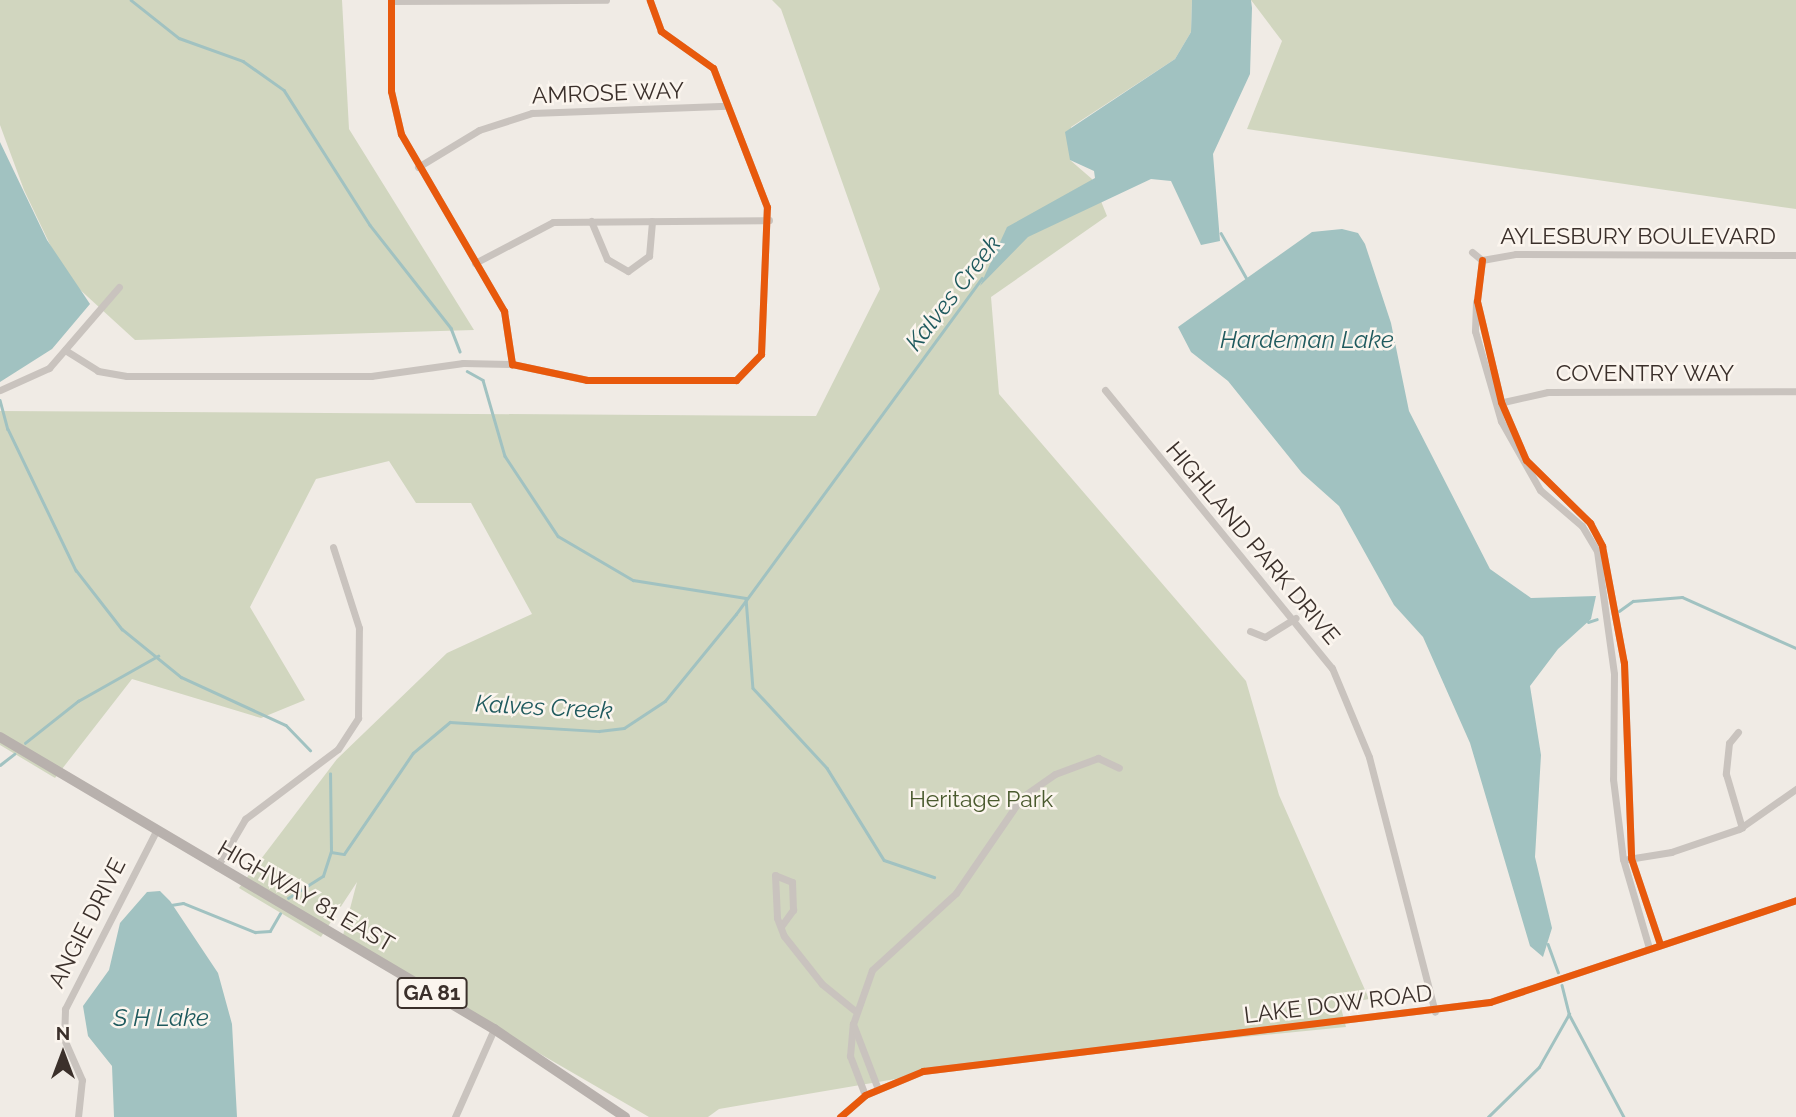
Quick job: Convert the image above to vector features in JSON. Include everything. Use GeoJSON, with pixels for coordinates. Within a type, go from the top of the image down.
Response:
{"type":"FeatureCollection","features":[{"type":"Feature","properties":{"kind":"main road","name":"HIGHWAY 81 EAST"},"geometry":{"type":"LineString","coordinates":[[0,737],[494,1030],[625,1117]]}},
{"type":"Feature","properties":{"kind":"street"},"geometry":{"type":"LineString","coordinates":[[512,364],[508,320],[418,167],[392,100],[391,1],[606,0]]}},
{"type":"Feature","properties":{"kind":"street"},"geometry":{"type":"LineString","coordinates":[[65,350],[98,371],[127,376],[371,376],[463,363],[512,364],[587,380],[744,376],[761,354],[769,220],[713,68],[661,31],[650,0]]}},
{"type":"Feature","properties":{"kind":"street","name":"AMROSE WAY"},"geometry":{"type":"LineString","coordinates":[[418,167],[479,130],[532,113],[727,106]]}},
{"type":"Feature","properties":{"kind":"street"},"geometry":{"type":"LineString","coordinates":[[475,263],[540,225],[591,221],[769,220]]}},
{"type":"Feature","properties":{"kind":"street"},"geometry":{"type":"LineString","coordinates":[[591,221],[607,259],[628,271],[649,256],[652,221]]}},
{"type":"Feature","properties":{"kind":"street","name":"AYLESBURY BOULEVARD"},"geometry":{"type":"LineString","coordinates":[[1472,252],[1482,260],[1516,254],[1796,255]]}},
{"type":"Feature","properties":{"kind":"street","name":"AYLESBURY BOULEVARD"},"geometry":{"type":"LineString","coordinates":[[1482,260],[1473,321],[1498,403],[1536,486],[1585,530],[1597,551],[1614,674],[1613,779],[1627,859],[1649,948]]}},
{"type":"Feature","properties":{"kind":"street"},"geometry":{"type":"LineString","coordinates":[[0,390],[41,374],[119,287]]}},
{"type":"Feature","properties":{"kind":"street","name":"HIGHLAND PARK DRIVE"},"geometry":{"type":"LineString","coordinates":[[1105,390],[1296,618],[1332,668],[1356,720],[1435,1012]]}},
{"type":"Feature","properties":{"kind":"street","name":"COVENTRY WAY"},"geometry":{"type":"LineString","coordinates":[[1498,403],[1548,392],[1796,391]]}},
{"type":"Feature","properties":{"kind":"street"},"geometry":{"type":"LineString","coordinates":[[217,867],[245,819],[338,749],[358,718],[359,628],[332,547]]}},
{"type":"Feature","properties":{"kind":"street"},"geometry":{"type":"LineString","coordinates":[[1250,631],[1265,637],[1296,618]]}},
{"type":"Feature","properties":{"kind":"street"},"geometry":{"type":"LineString","coordinates":[[1738,732],[1729,743],[1726,774],[1742,828]]}},
{"type":"Feature","properties":{"kind":"street"},"geometry":{"type":"LineString","coordinates":[[865,1095],[855,1073],[848,1032],[853,1024],[854,1010],[872,970],[956,892],[1022,797],[1055,774],[1098,758],[1119,768]]}},
{"type":"Feature","properties":{"kind":"street"},"geometry":{"type":"LineString","coordinates":[[1627,859],[1671,852],[1742,828],[1796,789]]}},
{"type":"Feature","properties":{"kind":"street","name":"ANGIE DRIVE"},"geometry":{"type":"LineString","coordinates":[[78,1117],[82,1080],[64,1039],[65,1009],[157,830]]}},
{"type":"Feature","properties":{"kind":"street","name":"AYLESBURY BOULEVARD"},"geometry":{"type":"LineString","coordinates":[[1627,859],[1660,944]]}},
{"type":"Feature","properties":{"kind":"street"},"geometry":{"type":"LineString","coordinates":[[775,865],[782,925],[822,984],[854,1010]]}},
{"type":"Feature","properties":{"kind":"street"},"geometry":{"type":"LineString","coordinates":[[775,875],[792,882],[793,910],[782,925]]}},
{"type":"Feature","properties":{"kind":"street","name":"LAKE DOW ROAD"},"geometry":{"type":"LineString","coordinates":[[840,1117],[865,1095],[923,1072],[1435,1012],[1490,1002],[1796,900]]}},
{"type":"Feature","properties":{"kind":"street"},"geometry":{"type":"LineString","coordinates":[[853,1024],[860,1030],[867,1068],[877,1089]]}},
{"type":"Feature","properties":{"kind":"street"},"geometry":{"type":"LineString","coordinates":[[454,1117],[494,1030]]}},
{"type":"Feature","properties":{"kind":"street"},"geometry":{"type":"LineString","coordinates":[[855,1073],[867,1068]]}},
{"type":"Feature","properties":{"kind":"green space"},"geometry":{"type":"Polygon","coordinates":[[[0,0],[342,0],[349,129],[474,330],[135,340],[65,276],[24,190],[0,125],[0,0]]]}},
{"type":"Feature","properties":{"kind":"green space","name":"Heritage Park"},"geometry":{"type":"Polygon","coordinates":[[[772,0],[1192,0],[1191,32],[1175,59],[1071,127],[1070,160],[1092,179],[1107,216],[991,297],[999,394],[1246,681],[1279,795],[1369,999],[1340,1004],[1346,1027],[1007,1060],[719,1109],[708,1117],[649,1117],[342,939],[357,882],[321,937],[239,888],[337,759],[447,653],[532,614],[471,503],[416,503],[389,461],[316,479],[250,607],[305,700],[261,718],[132,679],[55,778],[0,745],[0,411],[816,416],[880,289],[781,9],[772,0]]]}},
{"type":"Feature","properties":{"kind":"green space"},"geometry":{"type":"Polygon","coordinates":[[[1251,0],[1796,0],[1796,209],[1247,129],[1282,41],[1251,0]]]}},
{"type":"Feature","properties":{"kind":"water"},"geometry":{"type":"Polygon","coordinates":[[[1192,0],[1251,0],[1252,8],[1250,74],[1213,154],[1220,241],[1201,245],[1171,181],[1151,179],[1028,237],[980,286],[1007,227],[1095,178],[1094,171],[1070,160],[1065,132],[1175,59],[1191,32],[1192,0]]]}},
{"type":"Feature","properties":{"kind":"water"},"geometry":{"type":"Polygon","coordinates":[[[0,142],[47,240],[90,304],[52,349],[0,382],[0,142]]]}},
{"type":"Feature","properties":{"kind":"water","name":"Hardeman Lake"},"geometry":{"type":"Polygon","coordinates":[[[1342,229],[1358,233],[1365,244],[1391,323],[1409,411],[1490,569],[1531,598],[1596,596],[1591,619],[1558,649],[1530,686],[1541,755],[1535,857],[1552,928],[1543,957],[1530,946],[1470,743],[1423,637],[1394,605],[1339,506],[1302,473],[1228,381],[1191,352],[1178,327],[1312,232],[1342,229]]]}},
{"type":"Feature","properties":{"kind":"water","name":"S H Lake"},"geometry":{"type":"Polygon","coordinates":[[[160,891],[170,901],[218,973],[232,1024],[237,1117],[114,1117],[112,1066],[88,1036],[83,1006],[109,970],[120,923],[147,892],[160,891]]]}},
{"type":"Feature","properties":{"kind":"waterway"},"geometry":{"type":"LineString","coordinates":[[131,0],[179,38],[243,61],[284,90],[370,225],[451,328],[460,351]]}},
{"type":"Feature","properties":{"kind":"waterway"},"geometry":{"type":"LineString","coordinates":[[1221,233],[1247,279]]}},
{"type":"Feature","properties":{"kind":"waterway","name":"Kalves Creek"},"geometry":{"type":"LineString","coordinates":[[331,852],[344,854],[413,753],[450,722],[599,731],[624,728],[665,701],[736,614],[982,278]]}},
{"type":"Feature","properties":{"kind":"waterway"},"geometry":{"type":"LineString","coordinates":[[467,371],[483,380],[505,456],[558,536],[633,580],[746,598]]}},
{"type":"Feature","properties":{"kind":"waterway"},"geometry":{"type":"LineString","coordinates":[[0,400],[8,429],[76,570],[122,629],[181,677],[286,725],[310,750]]}},
{"type":"Feature","properties":{"kind":"waterway"},"geometry":{"type":"LineString","coordinates":[[1619,611],[1633,601],[1682,597],[1796,648]]}},
{"type":"Feature","properties":{"kind":"waterway","name":"Kalves Creek"},"geometry":{"type":"LineString","coordinates":[[746,598],[753,688],[827,768],[884,860],[934,877]]}},
{"type":"Feature","properties":{"kind":"waterway"},"geometry":{"type":"LineString","coordinates":[[1588,622],[1597,619]]}},
{"type":"Feature","properties":{"kind":"waterway"},"geometry":{"type":"LineString","coordinates":[[25,743],[78,701],[158,656]]}},
{"type":"Feature","properties":{"kind":"waterway"},"geometry":{"type":"LineString","coordinates":[[0,765],[14,754]]}},
{"type":"Feature","properties":{"kind":"waterway"},"geometry":{"type":"LineString","coordinates":[[288,898],[323,876],[331,852],[330,774]]}},
{"type":"Feature","properties":{"kind":"waterway","name":"Kalves Creek"},"geometry":{"type":"LineString","coordinates":[[171,905],[183,903],[255,932],[270,931],[280,914]]}},
{"type":"Feature","properties":{"kind":"waterway"},"geometry":{"type":"LineString","coordinates":[[1548,944],[1558,972]]}},
{"type":"Feature","properties":{"kind":"waterway"},"geometry":{"type":"LineString","coordinates":[[1562,985],[1569,1014],[1624,1117]]}},
{"type":"Feature","properties":{"kind":"waterway"},"geometry":{"type":"LineString","coordinates":[[1488,1117],[1539,1067],[1569,1014]]}},
{"type":"Feature","properties":{"kind":"cycle path"},"geometry":{"type":"LineString","coordinates":[[391,0],[391,91],[401,134],[504,311],[512,364],[587,380],[736,380],[761,354],[767,207],[713,68],[661,31],[650,0]]}},
{"type":"Feature","properties":{"kind":"cycle path"},"geometry":{"type":"LineString","coordinates":[[1482,260],[1477,301],[1501,402],[1526,460],[1590,523],[1602,546],[1624,663],[1631,858],[1660,944]]}},
{"type":"Feature","properties":{"kind":"cycle path"},"geometry":{"type":"LineString","coordinates":[[840,1117],[865,1095],[923,1071],[1490,1002],[1796,900]]}}]}
